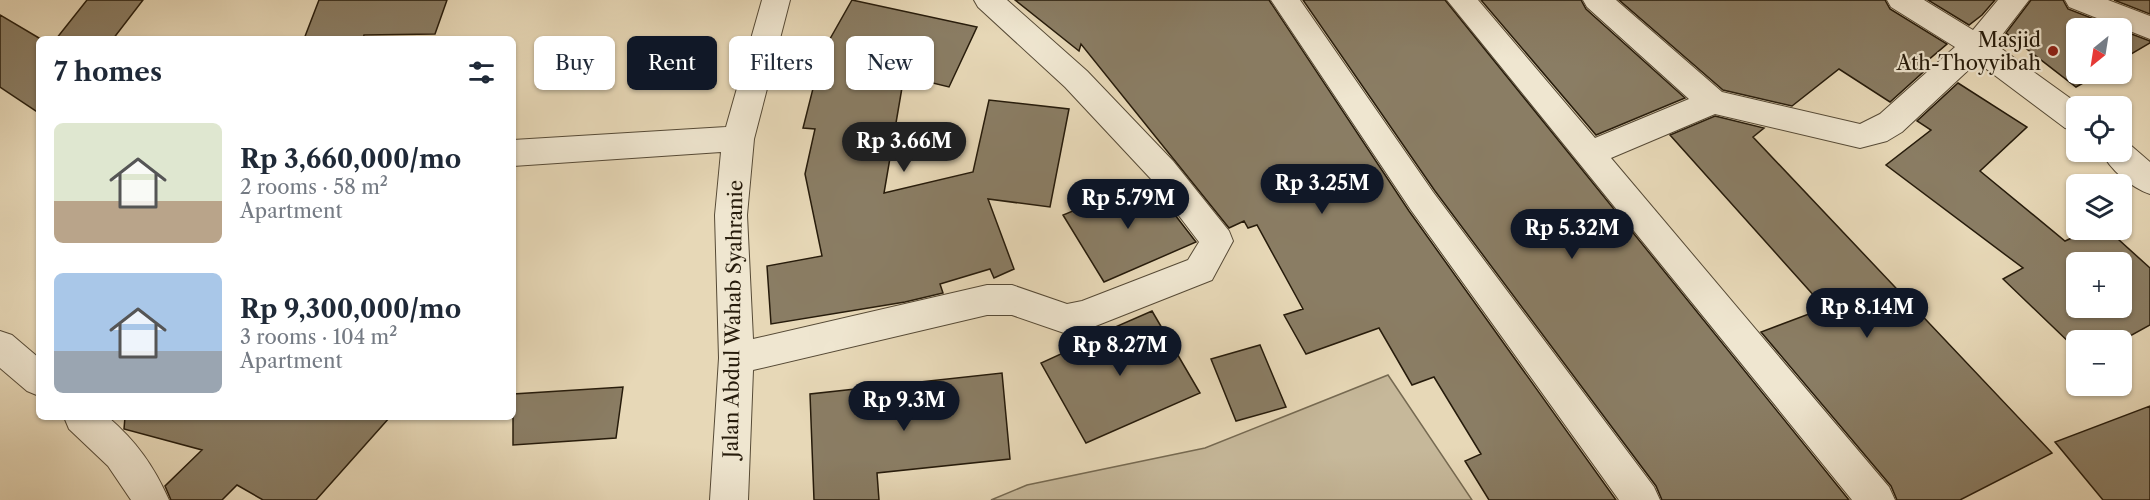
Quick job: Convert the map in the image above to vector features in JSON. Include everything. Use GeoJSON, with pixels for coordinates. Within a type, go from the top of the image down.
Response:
{"type":"FeatureCollection","features":[{"type":"Feature","properties":{"kind":"street","name":"Jalan Abdul Wahab Syahranie"},"geometry":{"type":"LineString","coordinates":[[729,500],[736,358],[731,215],[738,139],[776,0]]}},
{"type":"Feature","properties":{"kind":"street"},"geometry":{"type":"LineString","coordinates":[[736,358],[987,300],[1012,300],[1067,319],[1083,316],[1200,270],[1217,241],[1162,170],[1076,79],[988,0]]}},
{"type":"Feature","properties":{"kind":"street"},"geometry":{"type":"LineString","coordinates":[[1285,0],[1422,201],[1641,500]]}},
{"type":"Feature","properties":{"kind":"street"},"geometry":{"type":"LineString","coordinates":[[1461,0],[1876,500]]}},
{"type":"Feature","properties":{"kind":"street"},"geometry":{"type":"LineString","coordinates":[[1597,0],[1713,102],[1860,136],[1876,132],[1891,123],[1976,46],[2015,0]]}},
{"type":"Feature","properties":{"kind":"street"},"geometry":{"type":"LineString","coordinates":[[1901,0],[1976,46],[2066,113]]}},
{"type":"Feature","properties":{"kind":"street"},"geometry":{"type":"LineString","coordinates":[[2079,0],[2150,28]]}},
{"type":"Feature","properties":{"kind":"street"},"geometry":{"type":"LineString","coordinates":[[1590,153],[1713,102]]}},
{"type":"Feature","properties":{"kind":"street"},"geometry":{"type":"LineString","coordinates":[[516,153],[738,139]]}},
{"type":"Feature","properties":{"kind":"street"},"geometry":{"type":"LineString","coordinates":[[2129,162],[2150,180]]}},
{"type":"Feature","properties":{"kind":"street"},"geometry":{"type":"LineString","coordinates":[[0,346],[36,377]]}},
{"type":"Feature","properties":{"kind":"street"},"geometry":{"type":"LineString","coordinates":[[85,420],[120,450],[138,474],[150,500]]}},
{"type":"Feature","properties":{"kind":"shaded area"},"geometry":{"type":"Polygon","coordinates":[[[1388,375],[1472,500],[991,500],[1027,485],[1205,448],[1388,375]]]}},
{"type":"Feature","properties":{"kind":"building"},"geometry":{"type":"Polygon","coordinates":[[[87,0],[143,0],[115,36],[58,36],[87,0]]]}},
{"type":"Feature","properties":{"kind":"building"},"geometry":{"type":"Polygon","coordinates":[[[319,0],[447,0],[435,34],[305,36],[319,0]]]}},
{"type":"Feature","properties":{"kind":"building"},"geometry":{"type":"Polygon","coordinates":[[[852,0],[977,27],[949,87],[934,83],[934,36],[846,36],[846,90],[902,90],[884,193],[973,172],[989,100],[1069,109],[1050,207],[988,199],[1014,269],[994,278],[990,269],[940,284],[943,293],[905,302],[771,324],[767,266],[822,256],[805,174],[815,129],[803,128],[813,90],[834,90],[834,36],[832,36],[852,0]]]}},
{"type":"Feature","properties":{"kind":"building"},"geometry":{"type":"Polygon","coordinates":[[[1015,0],[1269,0],[1409,211],[1616,500],[1489,500],[1465,461],[1481,454],[1434,377],[1412,385],[1379,328],[1306,354],[1284,315],[1303,309],[1257,225],[1248,228],[1244,221],[1229,228],[1081,44],[1079,51],[1015,0]]]}},
{"type":"Feature","properties":{"kind":"building"},"geometry":{"type":"Polygon","coordinates":[[[1303,0],[1445,0],[1849,500],[1662,500],[1656,486],[1435,191],[1303,0]]]}},
{"type":"Feature","properties":{"kind":"building"},"geometry":{"type":"Polygon","coordinates":[[[1481,0],[1581,0],[1586,9],[1685,98],[1596,135],[1481,0]]]}},
{"type":"Feature","properties":{"kind":"building"},"geometry":{"type":"Polygon","coordinates":[[[1619,0],[1885,0],[1890,9],[1947,44],[1926,62],[1931,65],[1890,102],[1839,69],[1792,106],[1723,90],[1619,0]]]}},
{"type":"Feature","properties":{"kind":"building"},"geometry":{"type":"Polygon","coordinates":[[[1928,0],[1995,0],[1982,15],[1969,25],[1928,0]]]}},
{"type":"Feature","properties":{"kind":"building","name":"Masjid Ath-Thoyyibah"},"geometry":{"type":"Polygon","coordinates":[[[2031,0],[2063,0],[2068,9],[2091,18],[2066,18],[2066,79],[2006,33],[2031,0]]]}},
{"type":"Feature","properties":{"kind":"building"},"geometry":{"type":"Polygon","coordinates":[[[2114,0],[2150,0],[2150,14],[2114,0]]]}},
{"type":"Feature","properties":{"kind":"building"},"geometry":{"type":"Polygon","coordinates":[[[0,15],[36,36],[36,111],[0,87],[0,15]]]}},
{"type":"Feature","properties":{"kind":"building"},"geometry":{"type":"Polygon","coordinates":[[[2132,34],[2150,43],[2132,54],[2132,34]]]}},
{"type":"Feature","properties":{"kind":"building"},"geometry":{"type":"Polygon","coordinates":[[[1958,83],[2027,127],[1980,171],[2065,241],[2119,240],[2150,268],[2150,325],[2132,335],[2132,330],[2066,330],[2066,339],[2003,279],[2023,268],[1886,165],[1931,130],[1917,121],[1958,83]]]}},
{"type":"Feature","properties":{"kind":"building"},"geometry":{"type":"Polygon","coordinates":[[[1715,116],[1764,128],[1753,137],[2052,453],[1960,500],[1897,500],[1891,486],[1761,332],[1825,308],[1670,135],[1715,116]]]}},
{"type":"Feature","properties":{"kind":"building"},"geometry":{"type":"Polygon","coordinates":[[[1148,180],[1196,242],[1104,282],[1063,215],[1148,180]]]}},
{"type":"Feature","properties":{"kind":"building"},"geometry":{"type":"Polygon","coordinates":[[[1152,311],[1200,393],[1086,443],[1041,363],[1152,311]]]}},
{"type":"Feature","properties":{"kind":"building"},"geometry":{"type":"Polygon","coordinates":[[[1260,345],[1286,407],[1236,421],[1211,359],[1260,345]]]}},
{"type":"Feature","properties":{"kind":"building"},"geometry":{"type":"Polygon","coordinates":[[[1002,373],[1010,459],[877,473],[879,500],[814,500],[810,394],[1002,373]]]}},
{"type":"Feature","properties":{"kind":"building"},"geometry":{"type":"Polygon","coordinates":[[[623,387],[616,438],[513,445],[516,394],[623,387]]]}},
{"type":"Feature","properties":{"kind":"building"},"geometry":{"type":"Polygon","coordinates":[[[2150,406],[2150,500],[2103,500],[2055,442],[2150,406]]]}},
{"type":"Feature","properties":{"kind":"building"},"geometry":{"type":"Polygon","coordinates":[[[125,420],[387,420],[316,500],[263,500],[237,485],[222,500],[171,500],[165,486],[202,450],[124,429],[125,420]]]}},
{"type":"Feature","properties":{"kind":"place","name":"Masjid Ath-Thoyyibah"},"geometry":{"type":"Point","coordinates":[2053,51]}}]}
